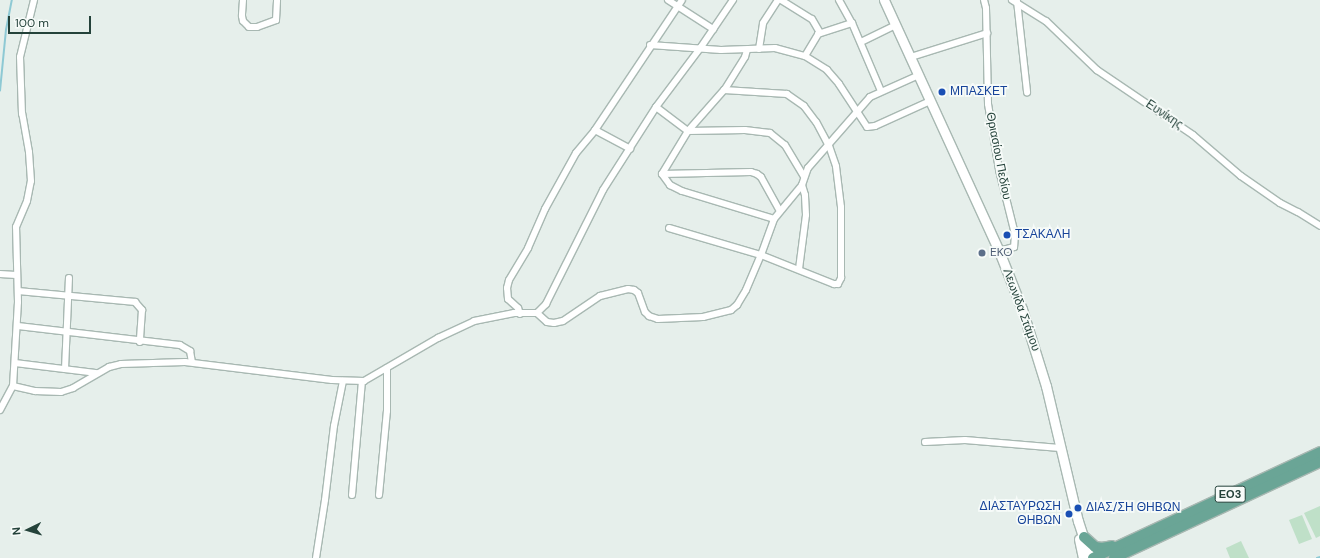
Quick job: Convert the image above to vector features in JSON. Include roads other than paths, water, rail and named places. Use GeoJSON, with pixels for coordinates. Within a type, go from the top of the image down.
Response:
{"type":"FeatureCollection","features":[{"type":"Feature","properties":{"kind":"main road","name":"Λεωνίδα Στάμου"},"geometry":{"type":"LineString","coordinates":[[884,0],[999,251],[1022,309],[1034,345],[1078,521],[1083,558]]}},
{"type":"Feature","properties":{"kind":"main road","name":"ΕΟ3"},"geometry":{"type":"LineString","coordinates":[[1091,558],[1320,452]]}},
{"type":"Feature","properties":{"kind":"main road","name":"ΕΟ3"},"geometry":{"type":"LineString","coordinates":[[1114,558],[1320,462]]}},
{"type":"Feature","properties":{"kind":"main road","name":"Λεωνίδα Στάμου"},"geometry":{"type":"LineString","coordinates":[[1078,521],[1091,558]]}},
{"type":"Feature","properties":{"kind":"main road","name":"ΕΟ3"},"geometry":{"type":"LineString","coordinates":[[1084,537],[1092,545],[1098,548],[1125,543]]}},
{"type":"Feature","properties":{"kind":"street"},"geometry":{"type":"LineString","coordinates":[[0,410],[13,386],[18,326],[16,227],[27,200],[31,172],[22,114],[20,57],[34,0]]}},
{"type":"Feature","properties":{"kind":"street"},"geometry":{"type":"LineString","coordinates":[[243,0],[243,21],[249,26],[257,27],[276,20],[277,0]]}},
{"type":"Feature","properties":{"kind":"street"},"geometry":{"type":"LineString","coordinates":[[668,0],[713,29]]}},
{"type":"Feature","properties":{"kind":"street"},"geometry":{"type":"LineString","coordinates":[[520,314],[518,308],[508,299],[506,294],[509,280],[528,248],[558,184],[576,153],[595,130],[650,45],[682,0]]}},
{"type":"Feature","properties":{"kind":"street"},"geometry":{"type":"LineString","coordinates":[[13,386],[36,391],[61,392],[73,388],[109,367],[121,364],[192,362],[343,381],[362,381],[388,368],[438,338],[474,321],[501,315],[538,313],[546,304],[603,190],[656,107],[701,47],[733,0]]}},
{"type":"Feature","properties":{"kind":"street"},"geometry":{"type":"LineString","coordinates":[[759,49],[763,23],[778,0]]}},
{"type":"Feature","properties":{"kind":"street"},"geometry":{"type":"LineString","coordinates":[[781,0],[812,19],[820,33]]}},
{"type":"Feature","properties":{"kind":"street"},"geometry":{"type":"LineString","coordinates":[[840,0],[861,42],[881,91]]}},
{"type":"Feature","properties":{"kind":"street","name":"Θριασίου Πεδίου"},"geometry":{"type":"LineString","coordinates":[[984,0],[986,8],[987,33],[988,104],[1000,176],[1015,234],[1014,247],[999,251]]}},
{"type":"Feature","properties":{"kind":"street"},"geometry":{"type":"LineString","coordinates":[[1015,1],[1027,92]]}},
{"type":"Feature","properties":{"kind":"street","name":"Ευνίκης"},"geometry":{"type":"LineString","coordinates":[[1015,1],[1046,21],[1103,74],[1193,134],[1241,176],[1274,200],[1320,226]]}},
{"type":"Feature","properties":{"kind":"street"},"geometry":{"type":"LineString","coordinates":[[804,56],[815,37],[820,33],[852,23]]}},
{"type":"Feature","properties":{"kind":"street"},"geometry":{"type":"LineString","coordinates":[[861,42],[896,25]]}},
{"type":"Feature","properties":{"kind":"street"},"geometry":{"type":"LineString","coordinates":[[911,57],[987,33]]}},
{"type":"Feature","properties":{"kind":"street"},"geometry":{"type":"LineString","coordinates":[[650,45],[747,50],[775,48],[804,56],[828,70],[839,84],[865,125],[870,127],[930,101]]}},
{"type":"Feature","properties":{"kind":"street"},"geometry":{"type":"LineString","coordinates":[[662,174],[688,131],[724,90],[745,57],[747,50]]}},
{"type":"Feature","properties":{"kind":"street"},"geometry":{"type":"LineString","coordinates":[[538,313],[546,322],[554,323],[564,321],[600,296],[628,289],[634,290],[638,294],[645,312],[649,316],[658,319],[703,317],[721,314],[731,310],[738,305],[761,255],[774,219],[802,185],[808,168],[829,146],[870,97],[919,75]]}},
{"type":"Feature","properties":{"kind":"street"},"geometry":{"type":"LineString","coordinates":[[669,228],[761,255],[834,284],[838,284],[841,278],[843,248],[841,207],[836,166],[829,146],[816,122],[804,106],[793,97],[779,93],[724,90]]}},
{"type":"Feature","properties":{"kind":"street"},"geometry":{"type":"LineString","coordinates":[[656,107],[688,131],[745,130],[770,133],[786,145],[804,177]]}},
{"type":"Feature","properties":{"kind":"street"},"geometry":{"type":"LineString","coordinates":[[595,130],[630,149]]}},
{"type":"Feature","properties":{"kind":"street"},"geometry":{"type":"LineString","coordinates":[[662,174],[751,172],[761,177],[780,210]]}},
{"type":"Feature","properties":{"kind":"street"},"geometry":{"type":"LineString","coordinates":[[662,174],[670,185],[682,191],[774,219]]}},
{"type":"Feature","properties":{"kind":"street"},"geometry":{"type":"LineString","coordinates":[[799,269],[806,215],[805,195],[802,185]]}},
{"type":"Feature","properties":{"kind":"street"},"geometry":{"type":"LineString","coordinates":[[0,274],[16,275]]}},
{"type":"Feature","properties":{"kind":"street"},"geometry":{"type":"LineString","coordinates":[[65,369],[70,278]]}},
{"type":"Feature","properties":{"kind":"street"},"geometry":{"type":"LineString","coordinates":[[18,291],[70,297],[132,301],[138,304],[142,312],[140,342]]}},
{"type":"Feature","properties":{"kind":"street"},"geometry":{"type":"LineString","coordinates":[[18,326],[140,342],[184,346],[190,351],[192,362]]}},
{"type":"Feature","properties":{"kind":"street"},"geometry":{"type":"LineString","coordinates":[[15,363],[97,373]]}},
{"type":"Feature","properties":{"kind":"street"},"geometry":{"type":"LineString","coordinates":[[379,495],[387,411],[388,368]]}},
{"type":"Feature","properties":{"kind":"street"},"geometry":{"type":"LineString","coordinates":[[316,558],[334,426],[343,381]]}},
{"type":"Feature","properties":{"kind":"street"},"geometry":{"type":"LineString","coordinates":[[352,496],[362,381]]}},
{"type":"Feature","properties":{"kind":"street"},"geometry":{"type":"LineString","coordinates":[[925,442],[965,440],[1060,448]]}},
{"type":"Feature","properties":{"kind":"waterway"},"geometry":{"type":"LineString","coordinates":[[0,91],[6,30],[12,0]]}},
{"type":"Feature","properties":{"kind":"place","name":"ΜΠΑΣΚΕΤ"},"geometry":{"type":"Point","coordinates":[942,92]}},
{"type":"Feature","properties":{"kind":"place","name":"ΤΣΑΚΑΛΗ"},"geometry":{"type":"Point","coordinates":[1007,235]}},
{"type":"Feature","properties":{"kind":"place","name":"EKO"},"geometry":{"type":"Point","coordinates":[982,253]}},
{"type":"Feature","properties":{"kind":"place","name":"ΔΙΑΣ/ΣΗ ΘΗΒΩΝ"},"geometry":{"type":"Point","coordinates":[1078,508]}},
{"type":"Feature","properties":{"kind":"place","name":"ΔΙΑΣΤΑΥΡΩΣΗ ΘΗΒΩΝ"},"geometry":{"type":"Point","coordinates":[1069,514]}}]}
